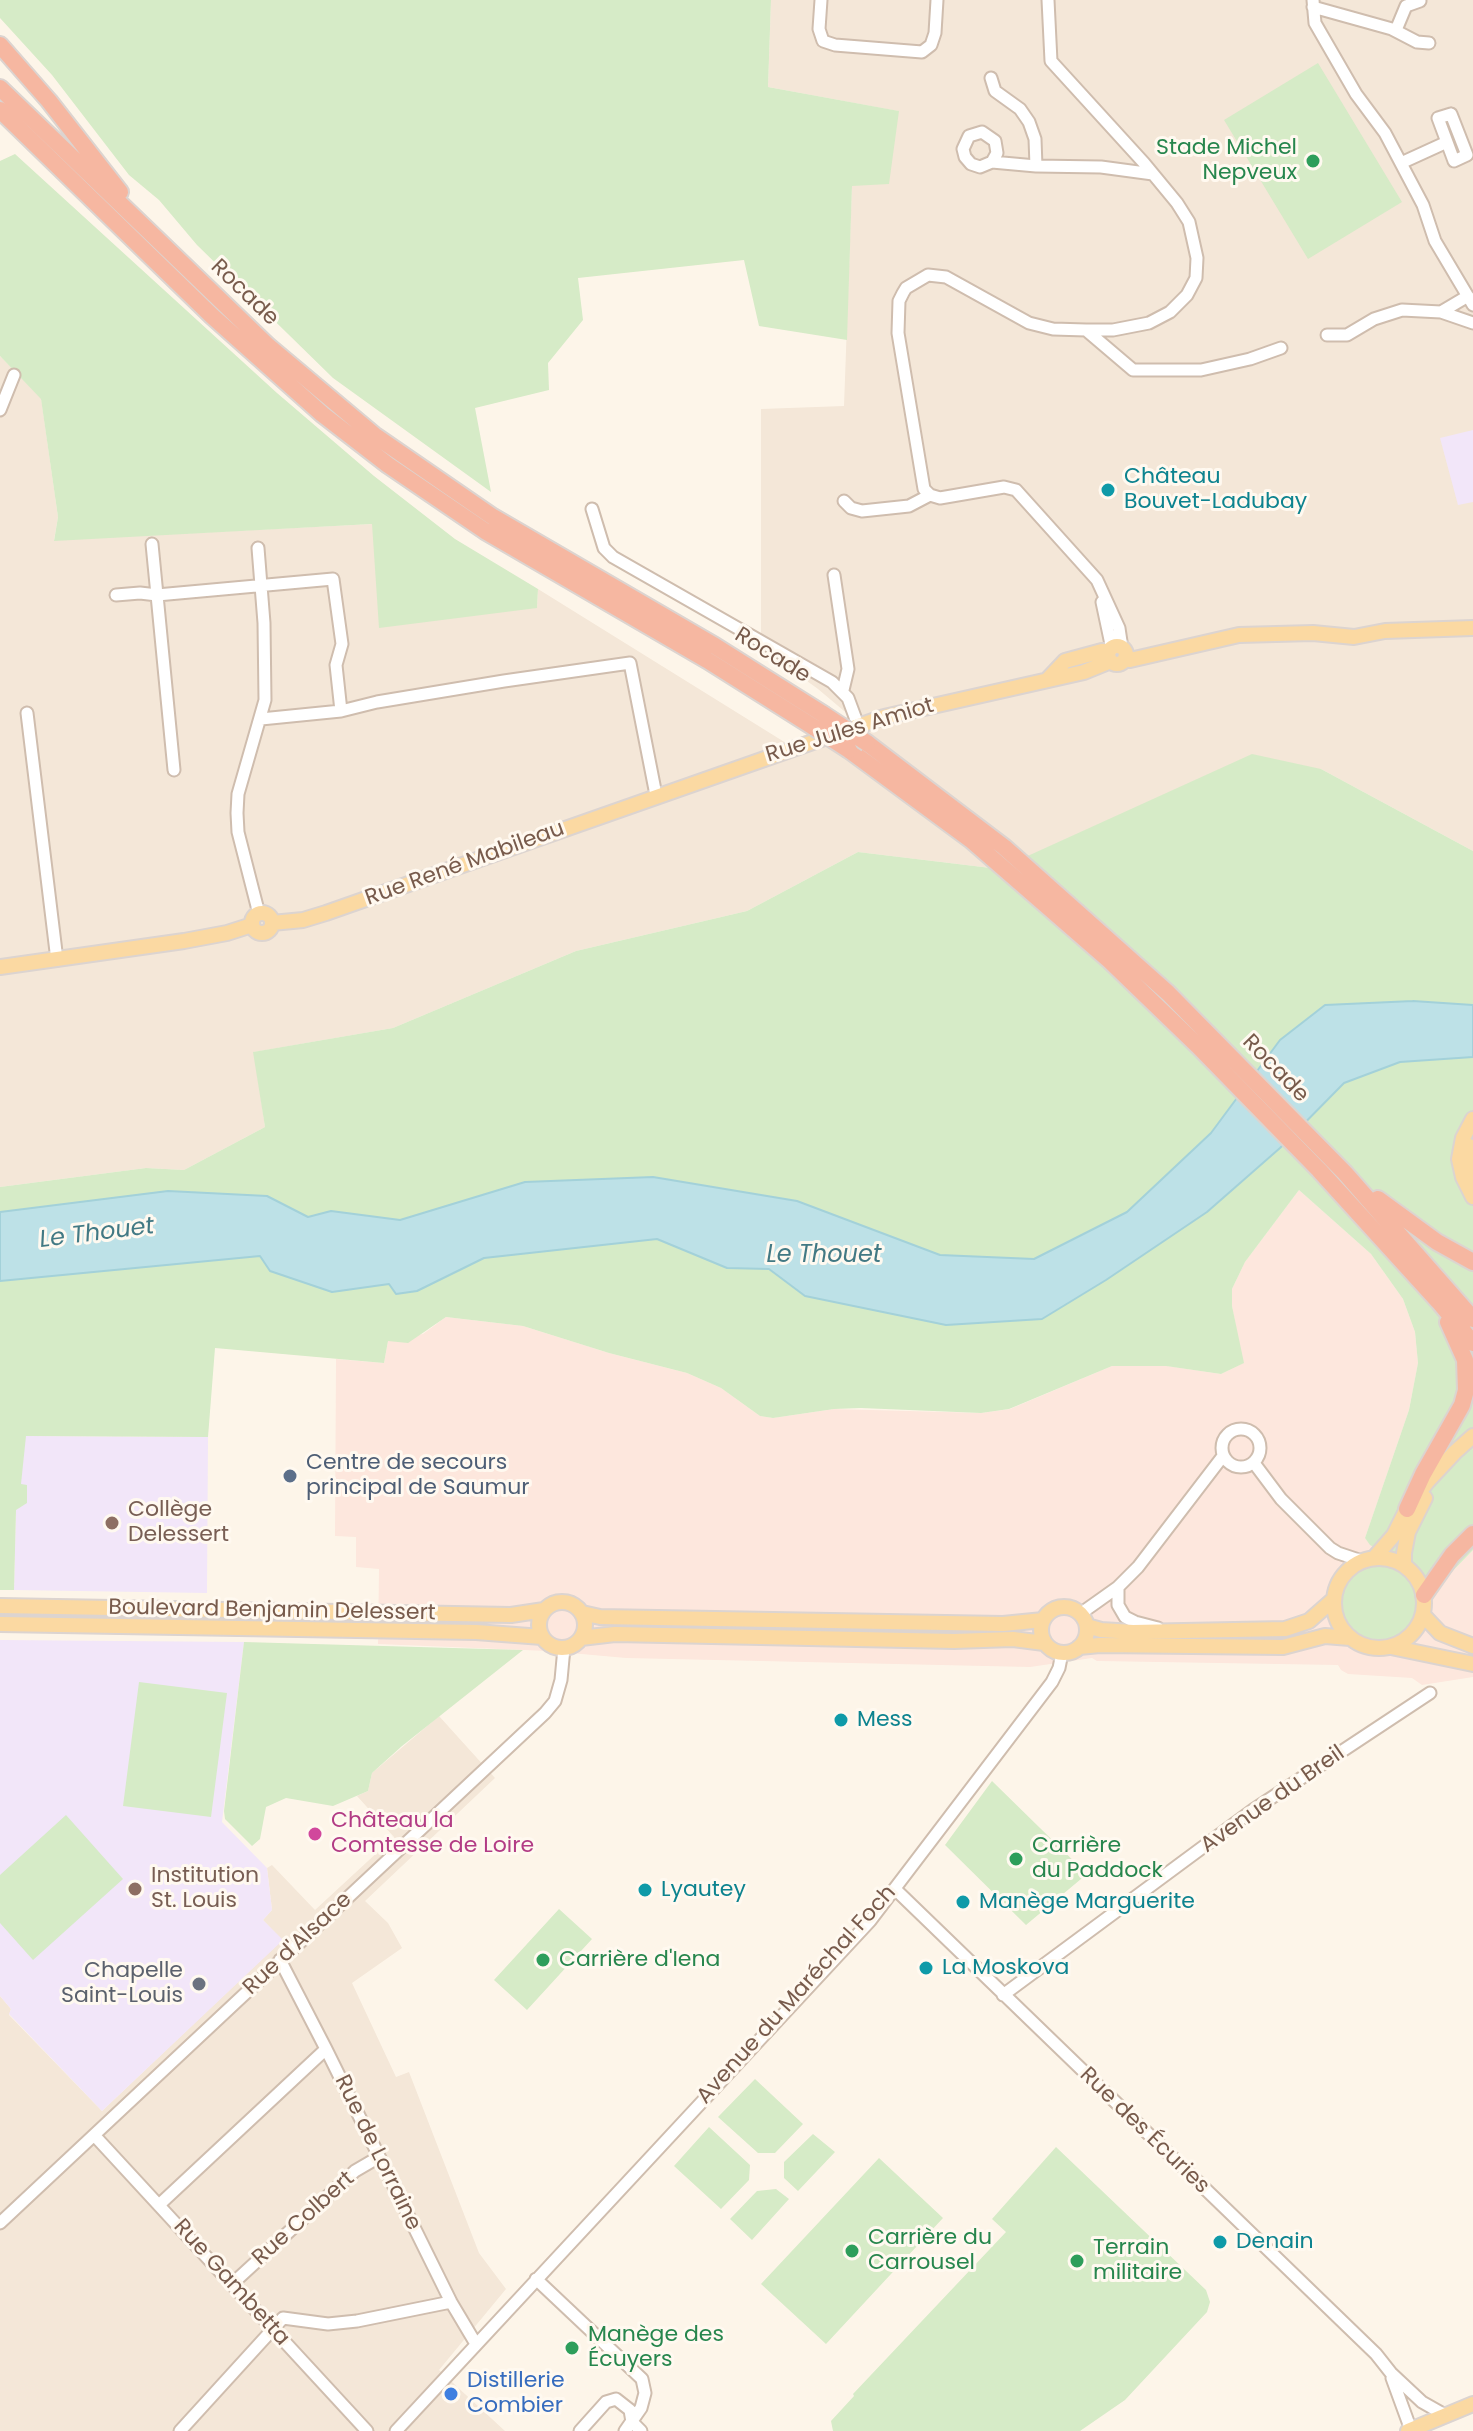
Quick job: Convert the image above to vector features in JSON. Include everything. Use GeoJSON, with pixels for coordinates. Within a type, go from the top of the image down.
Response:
{"type":"FeatureCollection","features":[{"type":"Feature","properties":{"kind":"highway"},"geometry":{"type":"LineString","coordinates":[[0,45],[49,101],[152,236]]}},
{"type":"Feature","properties":{"kind":"highway","name":"Rocade"},"geometry":{"type":"LineString","coordinates":[[0,88],[288,364],[397,452],[493,517],[715,646],[819,721],[867,743],[1004,847],[1162,999],[1324,1164],[1345,1173],[1473,1319]]}},
{"type":"Feature","properties":{"kind":"highway"},"geometry":{"type":"LineString","coordinates":[[0,110],[234,336],[322,414],[388,465],[485,531],[819,721],[849,750],[994,859],[1162,999]]}},
{"type":"Feature","properties":{"kind":"highway"},"geometry":{"type":"LineString","coordinates":[[1324,1164],[1473,1343]]}},
{"type":"Feature","properties":{"kind":"highway"},"geometry":{"type":"LineString","coordinates":[[1345,1173],[1419,1231],[1473,1262]]}},
{"type":"Feature","properties":{"kind":"highway"},"geometry":{"type":"LineString","coordinates":[[1407,1509],[1462,1405],[1466,1390],[1465,1360],[1439,1302]]}},
{"type":"Feature","properties":{"kind":"highway"},"geometry":{"type":"LineString","coordinates":[[1424,1595],[1452,1555],[1473,1534]]}},
{"type":"Feature","properties":{"kind":"main road","name":"Rue Jules Amiot"},"geometry":{"type":"LineString","coordinates":[[656,795],[858,725],[1084,672],[1116,654],[1130,660],[1239,635],[1313,633],[1354,637],[1385,631],[1473,628]]}},
{"type":"Feature","properties":{"kind":"main road","name":"Rue René Mabileau"},"geometry":{"type":"LineString","coordinates":[[256,919],[261,932],[269,929],[272,923],[303,920],[338,910],[656,795]]}},
{"type":"Feature","properties":{"kind":"main road"},"geometry":{"type":"LineString","coordinates":[[0,967],[227,933],[256,919]]}},
{"type":"Feature","properties":{"kind":"main road"},"geometry":{"type":"LineString","coordinates":[[1473,1119],[1463,1138],[1459,1159],[1463,1177],[1473,1197]]}},
{"type":"Feature","properties":{"kind":"main road"},"geometry":{"type":"LineString","coordinates":[[1473,1130],[1469,1160],[1473,1177]]}},
{"type":"Feature","properties":{"kind":"main road"},"geometry":{"type":"LineString","coordinates":[[1350,1638],[1335,1613],[1334,1599],[1343,1576],[1368,1559],[1394,1535],[1407,1509],[1440,1467],[1473,1436]]}},
{"type":"Feature","properties":{"kind":"main road"},"geometry":{"type":"LineString","coordinates":[[1404,1565],[1405,1543],[1421,1505],[1445,1471],[1473,1445]]}},
{"type":"Feature","properties":{"kind":"main road"},"geometry":{"type":"LineString","coordinates":[[1368,1559],[1390,1559],[1404,1565],[1420,1583],[1424,1595],[1423,1615],[1414,1632],[1399,1644],[1389,1647]]}},
{"type":"Feature","properties":{"kind":"main road"},"geometry":{"type":"LineString","coordinates":[[1334,1599],[1309,1621],[1295,1628],[1177,1633],[1114,1631],[1083,1620],[1067,1607],[1060,1607],[1053,1609],[1043,1620],[1041,1635],[1052,1650],[1062,1653],[1100,1645],[1283,1647],[1325,1636],[1350,1638],[1369,1647],[1389,1647],[1473,1664]]}},
{"type":"Feature","properties":{"kind":"main road"},"geometry":{"type":"LineString","coordinates":[[565,1602],[582,1613],[585,1626],[576,1643],[564,1648],[552,1646],[542,1637],[539,1623],[544,1610],[552,1604],[565,1602]]}},
{"type":"Feature","properties":{"kind":"main road","name":"Boulevard Benjamin Delessert"},"geometry":{"type":"LineString","coordinates":[[0,1606],[511,1615],[544,1610]]}},
{"type":"Feature","properties":{"kind":"main road"},"geometry":{"type":"LineString","coordinates":[[582,1613],[600,1617],[987,1624],[1043,1620]]}},
{"type":"Feature","properties":{"kind":"main road"},"geometry":{"type":"LineString","coordinates":[[1423,1615],[1440,1633],[1473,1646]]}},
{"type":"Feature","properties":{"kind":"main road"},"geometry":{"type":"LineString","coordinates":[[1079,1647],[1086,1637],[1083,1620]]}},
{"type":"Feature","properties":{"kind":"main road","name":"Boulevard Benjamin Delessert"},"geometry":{"type":"LineString","coordinates":[[0,1624],[476,1632],[542,1637]]}},
{"type":"Feature","properties":{"kind":"main road"},"geometry":{"type":"LineString","coordinates":[[581,1638],[615,1634],[954,1641],[1013,1639],[1044,1643]]}},
{"type":"Feature","properties":{"kind":"main road"},"geometry":{"type":"LineString","coordinates":[[1410,2430],[1473,2404]]}},
{"type":"Feature","properties":{"kind":"street"},"geometry":{"type":"LineString","coordinates":[[821,0],[819,29],[823,41],[835,45],[922,52],[931,45],[935,33],[937,0]]}},
{"type":"Feature","properties":{"kind":"street"},"geometry":{"type":"LineString","coordinates":[[1048,0],[1051,61],[1153,174],[1189,222],[1197,258],[1196,278],[1187,295],[1170,312],[1149,323],[1113,330],[1086,330],[1053,329],[1029,323],[946,277],[928,275],[906,288],[899,301],[898,333],[924,489],[940,498],[1004,487],[1016,490],[1091,573],[1119,628],[1116,654]]}},
{"type":"Feature","properties":{"kind":"street"},"geometry":{"type":"LineString","coordinates":[[1396,30],[1406,6],[1420,1]]}},
{"type":"Feature","properties":{"kind":"street"},"geometry":{"type":"LineString","coordinates":[[1429,43],[1413,41],[1396,30],[1313,4],[1315,23],[1401,163],[1423,205],[1435,241],[1470,300],[1441,312]]}},
{"type":"Feature","properties":{"kind":"street"},"geometry":{"type":"LineString","coordinates":[[991,78],[995,91],[1020,109],[1029,122],[1035,139],[1036,166]]}},
{"type":"Feature","properties":{"kind":"street"},"geometry":{"type":"LineString","coordinates":[[1401,163],[1447,142]]}},
{"type":"Feature","properties":{"kind":"street"},"geometry":{"type":"LineString","coordinates":[[992,162],[1101,167],[1153,174]]}},
{"type":"Feature","properties":{"kind":"street"},"geometry":{"type":"LineString","coordinates":[[1327,335],[1347,335],[1374,319],[1402,310],[1441,312],[1473,323]]}},
{"type":"Feature","properties":{"kind":"street"},"geometry":{"type":"LineString","coordinates":[[1086,330],[1133,370],[1201,370],[1281,348]]}},
{"type":"Feature","properties":{"kind":"street"},"geometry":{"type":"LineString","coordinates":[[0,410],[14,375]]}},
{"type":"Feature","properties":{"kind":"street"},"geometry":{"type":"LineString","coordinates":[[844,501],[851,508],[862,511],[909,506],[930,495]]}},
{"type":"Feature","properties":{"kind":"street"},"geometry":{"type":"LineString","coordinates":[[592,509],[604,548],[613,557],[843,690]]}},
{"type":"Feature","properties":{"kind":"street"},"geometry":{"type":"LineString","coordinates":[[152,544],[174,770]]}},
{"type":"Feature","properties":{"kind":"street"},"geometry":{"type":"LineString","coordinates":[[256,919],[237,813],[238,794],[265,700],[258,548]]}},
{"type":"Feature","properties":{"kind":"street"},"geometry":{"type":"LineString","coordinates":[[834,575],[848,669],[843,690],[858,725]]}},
{"type":"Feature","properties":{"kind":"street"},"geometry":{"type":"LineString","coordinates":[[116,595],[157,595],[333,579],[342,644],[336,665],[341,711]]}},
{"type":"Feature","properties":{"kind":"street"},"geometry":{"type":"LineString","coordinates":[[261,719],[341,711],[377,702],[630,663],[656,795]]}},
{"type":"Feature","properties":{"kind":"street"},"geometry":{"type":"LineString","coordinates":[[27,713],[57,960]]}},
{"type":"Feature","properties":{"kind":"street"},"geometry":{"type":"LineString","coordinates":[[1244,1429],[1255,1434],[1260,1444],[1260,1454],[1254,1463],[1239,1468],[1229,1464],[1223,1456],[1225,1437],[1233,1430],[1244,1429]]}},
{"type":"Feature","properties":{"kind":"street"},"geometry":{"type":"LineString","coordinates":[[1083,1620],[1138,1567],[1223,1456]]}},
{"type":"Feature","properties":{"kind":"street"},"geometry":{"type":"LineString","coordinates":[[1254,1463],[1291,1509],[1335,1552],[1368,1559]]}},
{"type":"Feature","properties":{"kind":"street"},"geometry":{"type":"LineString","coordinates":[[1118,1587],[1118,1605],[1125,1617],[1177,1633]]}},
{"type":"Feature","properties":{"kind":"street","name":"Rue d'Alsace"},"geometry":{"type":"LineString","coordinates":[[0,2223],[545,1713],[555,1701],[564,1648]]}},
{"type":"Feature","properties":{"kind":"street","name":"Avenue du Maréchal Foch"},"geometry":{"type":"LineString","coordinates":[[396,2431],[842,1952],[895,1889],[1052,1682],[1062,1653]]}},
{"type":"Feature","properties":{"kind":"street","name":"Avenue du Breil"},"geometry":{"type":"LineString","coordinates":[[1003,1995],[1253,1810],[1430,1693]]}},
{"type":"Feature","properties":{"kind":"street","name":"Rue des Écuries"},"geometry":{"type":"LineString","coordinates":[[895,1889],[1376,2354],[1391,2373],[1422,2402],[1445,2415]]}},
{"type":"Feature","properties":{"kind":"street","name":"Rue de Lorraine"},"geometry":{"type":"LineString","coordinates":[[280,1960],[451,2302],[476,2344]]}},
{"type":"Feature","properties":{"kind":"street"},"geometry":{"type":"LineString","coordinates":[[160,2204],[326,2049]]}},
{"type":"Feature","properties":{"kind":"street","name":"Rue Gambetta"},"geometry":{"type":"LineString","coordinates":[[94,2135],[367,2431]]}},
{"type":"Feature","properties":{"kind":"street","name":"Rue Colbert"},"geometry":{"type":"LineString","coordinates":[[232,2284],[355,2171],[379,2157]]}},
{"type":"Feature","properties":{"kind":"street"},"geometry":{"type":"LineString","coordinates":[[536,2279],[642,2379],[645,2393],[633,2428]]}},
{"type":"Feature","properties":{"kind":"street"},"geometry":{"type":"LineString","coordinates":[[180,2431],[283,2318],[328,2324],[451,2302]]}},
{"type":"Feature","properties":{"kind":"street","name":"Rue des Écuries"},"geometry":{"type":"LineString","coordinates":[[1391,2373],[1410,2430]]}},
{"type":"Feature","properties":{"kind":"street"},"geometry":{"type":"LineString","coordinates":[[580,2431],[606,2402],[616,2399],[630,2410],[633,2428]]}},
{"type":"Feature","properties":{"kind":"shaded area"},"geometry":{"type":"Polygon","coordinates":[[[771,0],[1473,0],[1473,851],[1321,769],[999,869],[858,852],[747,911],[576,951],[393,1028],[254,1052],[265,1127],[184,1170],[146,1168],[0,1187],[0,356],[41,398],[58,517],[54,540],[373,524],[537,608],[538,589],[786,743],[850,716],[761,648],[761,409],[844,406],[852,185],[898,111],[768,87],[771,0]]]}},
{"type":"Feature","properties":{"kind":"shaded area"},"geometry":{"type":"Polygon","coordinates":[[[1473,430],[1473,502],[1458,505],[1440,438],[1473,430]]]}},
{"type":"Feature","properties":{"kind":"shaded area"},"geometry":{"type":"Polygon","coordinates":[[[1299,1190],[1371,1254],[1403,1299],[1415,1332],[1418,1363],[1409,1410],[1365,1538],[1371,1545],[1426,1577],[1443,1581],[1473,1550],[1473,1677],[1422,1685],[1412,1678],[1348,1674],[1338,1665],[1097,1661],[1092,1658],[1030,1667],[626,1658],[548,1651],[378,1644],[379,1569],[356,1567],[356,1537],[335,1536],[336,1359],[384,1363],[388,1341],[423,1334],[446,1317],[523,1326],[687,1373],[721,1388],[760,1416],[773,1418],[834,1409],[981,1413],[1010,1409],[1112,1366],[1167,1366],[1221,1374],[1243,1363],[1232,1306],[1232,1289],[1245,1262],[1299,1190]]]}},
{"type":"Feature","properties":{"kind":"shaded area","name":"Collège Delessert"},"geometry":{"type":"Polygon","coordinates":[[[25,1436],[208,1437],[207,1593],[14,1590],[16,1509],[25,1436]]]}},
{"type":"Feature","properties":{"kind":"shaded area","name":"Institution St. Louis"},"geometry":{"type":"Polygon","coordinates":[[[0,1640],[244,1642],[222,1822],[267,1868],[272,1910],[263,1920],[283,1940],[102,2111],[9,2014],[11,2009],[0,1996],[0,1640]]]}},
{"type":"Feature","properties":{"kind":"shaded area"},"geometry":{"type":"Polygon","coordinates":[[[439,1716],[495,1778],[365,1901],[388,1923],[402,1948],[352,1983],[396,2077],[409,2072],[479,2253],[506,2289],[439,2370],[505,2431],[0,2431],[0,1996],[11,2009],[9,2015],[102,2111],[282,1940],[263,1920],[272,1910],[267,1868],[272,1865],[315,1910],[394,1837],[357,1796],[368,1791],[372,1773],[439,1716]]]}},
{"type":"Feature","properties":{"kind":"green space"},"geometry":{"type":"Polygon","coordinates":[[[0,0],[771,0],[768,87],[899,111],[889,184],[852,186],[847,340],[759,326],[744,260],[578,278],[583,320],[548,363],[549,390],[475,408],[491,492],[333,378],[197,245],[159,200],[129,175],[52,75],[0,18],[0,0]]]}},
{"type":"Feature","properties":{"kind":"green space","name":"Stade Michel Nepveux"},"geometry":{"type":"Polygon","coordinates":[[[1318,63],[1402,202],[1308,259],[1224,120],[1318,63]]]}},
{"type":"Feature","properties":{"kind":"green space"},"geometry":{"type":"Polygon","coordinates":[[[15,154],[277,393],[374,476],[455,539],[538,589],[537,608],[379,628],[372,524],[54,541],[58,517],[41,399],[0,356],[0,161],[15,154]]]}},
{"type":"Feature","properties":{"kind":"green space"},"geometry":{"type":"Polygon","coordinates":[[[1252,754],[1321,769],[1473,851],[1473,1550],[1443,1581],[1426,1577],[1370,1545],[1365,1538],[1409,1410],[1418,1363],[1415,1332],[1403,1299],[1371,1254],[1299,1190],[1245,1262],[1232,1289],[1232,1306],[1244,1363],[1221,1374],[1166,1366],[1112,1366],[1009,1409],[981,1413],[861,1408],[773,1418],[760,1416],[721,1388],[687,1373],[523,1326],[446,1317],[408,1343],[388,1341],[384,1363],[215,1348],[208,1437],[26,1436],[21,1484],[27,1485],[27,1503],[16,1510],[14,1590],[0,1590],[0,1187],[146,1168],[184,1170],[265,1127],[253,1052],[393,1028],[576,951],[747,911],[858,852],[999,869],[1252,754]]]}},
{"type":"Feature","properties":{"kind":"green space"},"geometry":{"type":"Polygon","coordinates":[[[1379,1565],[1394,1568],[1406,1576],[1414,1588],[1417,1603],[1414,1618],[1406,1630],[1394,1638],[1379,1641],[1364,1638],[1352,1630],[1344,1618],[1341,1603],[1344,1588],[1352,1576],[1364,1568],[1379,1565]]]}},
{"type":"Feature","properties":{"kind":"green space"},"geometry":{"type":"Polygon","coordinates":[[[244,1642],[523,1650],[372,1773],[368,1791],[333,1806],[286,1798],[266,1807],[260,1839],[252,1846],[225,1819],[224,1811],[244,1642]]]}},
{"type":"Feature","properties":{"kind":"green space"},"geometry":{"type":"Polygon","coordinates":[[[139,1682],[227,1693],[211,1817],[123,1806],[139,1682]]]}},
{"type":"Feature","properties":{"kind":"green space","name":"Carrière du Paddock"},"geometry":{"type":"Polygon","coordinates":[[[992,1781],[1087,1874],[1026,1925],[945,1845],[992,1781]]]}},
{"type":"Feature","properties":{"kind":"green space"},"geometry":{"type":"Polygon","coordinates":[[[66,1815],[123,1879],[33,1960],[0,1923],[0,1875],[66,1815]]]}},
{"type":"Feature","properties":{"kind":"green space","name":"Carrière d'Iena"},"geometry":{"type":"Polygon","coordinates":[[[559,1909],[592,1939],[527,2010],[494,1980],[559,1909]]]}},
{"type":"Feature","properties":{"kind":"green space"},"geometry":{"type":"Polygon","coordinates":[[[755,2079],[803,2124],[775,2153],[758,2153],[718,2117],[755,2079]]]}},
{"type":"Feature","properties":{"kind":"green space"},"geometry":{"type":"Polygon","coordinates":[[[709,2127],[750,2165],[749,2180],[721,2209],[674,2166],[709,2127]]]}},
{"type":"Feature","properties":{"kind":"green space"},"geometry":{"type":"Polygon","coordinates":[[[813,2134],[835,2152],[798,2191],[784,2178],[784,2162],[813,2134]]]}},
{"type":"Feature","properties":{"kind":"green space","name":"Terrain militaire"},"geometry":{"type":"Polygon","coordinates":[[[1056,2147],[1206,2290],[1210,2302],[1207,2312],[1125,2400],[1080,2431],[833,2431],[831,2421],[853,2394],[1006,2232],[992,2219],[1056,2147]]]}},
{"type":"Feature","properties":{"kind":"green space","name":"Carrière du Carrousel"},"geometry":{"type":"Polygon","coordinates":[[[879,2158],[943,2218],[826,2344],[761,2284],[879,2158]]]}},
{"type":"Feature","properties":{"kind":"green space"},"geometry":{"type":"Polygon","coordinates":[[[776,2189],[789,2199],[752,2240],[730,2219],[757,2191],[776,2189]]]}},
{"type":"Feature","properties":{"kind":"water","name":"Le Thouet"},"geometry":{"type":"Polygon","coordinates":[[[1413,1001],[1473,1005],[1473,1057],[1400,1062],[1344,1083],[1280,1148],[1207,1212],[1042,1319],[946,1325],[805,1296],[769,1269],[727,1268],[657,1239],[484,1258],[417,1291],[396,1294],[389,1284],[332,1292],[270,1271],[260,1256],[0,1281],[0,1212],[168,1191],[267,1196],[308,1217],[331,1211],[400,1220],[525,1182],[653,1177],[797,1201],[940,1255],[1034,1259],[1127,1212],[1211,1133],[1280,1040],[1325,1005],[1413,1001]]]}},
{"type":"Feature","properties":{"kind":"place","name":"Stade Michel Nepveux"},"geometry":{"type":"Point","coordinates":[1313,161]}},
{"type":"Feature","properties":{"kind":"place","name":"Château Bouvet-Ladubay"},"geometry":{"type":"Point","coordinates":[1108,490]}},
{"type":"Feature","properties":{"kind":"place","name":"Centre de secours principal de Saumur"},"geometry":{"type":"Point","coordinates":[290,1476]}},
{"type":"Feature","properties":{"kind":"place","name":"Collège Delessert"},"geometry":{"type":"Point","coordinates":[112,1523]}},
{"type":"Feature","properties":{"kind":"place","name":"Mess"},"geometry":{"type":"Point","coordinates":[841,1720]}},
{"type":"Feature","properties":{"kind":"place","name":"Château la Comtesse de Loire"},"geometry":{"type":"Point","coordinates":[315,1834]}},
{"type":"Feature","properties":{"kind":"place","name":"Carrière du Paddock"},"geometry":{"type":"Point","coordinates":[1016,1859]}},
{"type":"Feature","properties":{"kind":"place","name":"Institution St. Louis"},"geometry":{"type":"Point","coordinates":[135,1889]}},
{"type":"Feature","properties":{"kind":"place","name":"Lyautey"},"geometry":{"type":"Point","coordinates":[645,1890]}},
{"type":"Feature","properties":{"kind":"place","name":"Manège Marguerite"},"geometry":{"type":"Point","coordinates":[963,1902]}},
{"type":"Feature","properties":{"kind":"place","name":"Carrière d'Iena"},"geometry":{"type":"Point","coordinates":[543,1960]}},
{"type":"Feature","properties":{"kind":"place","name":"La Moskova"},"geometry":{"type":"Point","coordinates":[926,1968]}},
{"type":"Feature","properties":{"kind":"place","name":"Chapelle Saint-Louis"},"geometry":{"type":"Point","coordinates":[199,1984]}},
{"type":"Feature","properties":{"kind":"place","name":"Denain"},"geometry":{"type":"Point","coordinates":[1220,2242]}},
{"type":"Feature","properties":{"kind":"place","name":"Carrière du Carrousel"},"geometry":{"type":"Point","coordinates":[852,2251]}},
{"type":"Feature","properties":{"kind":"place","name":"Terrain militaire"},"geometry":{"type":"Point","coordinates":[1077,2261]}},
{"type":"Feature","properties":{"kind":"place","name":"Manège des Écuyers"},"geometry":{"type":"Point","coordinates":[572,2348]}},
{"type":"Feature","properties":{"kind":"place","name":"Distillerie Combier"},"geometry":{"type":"Point","coordinates":[451,2394]}}]}
